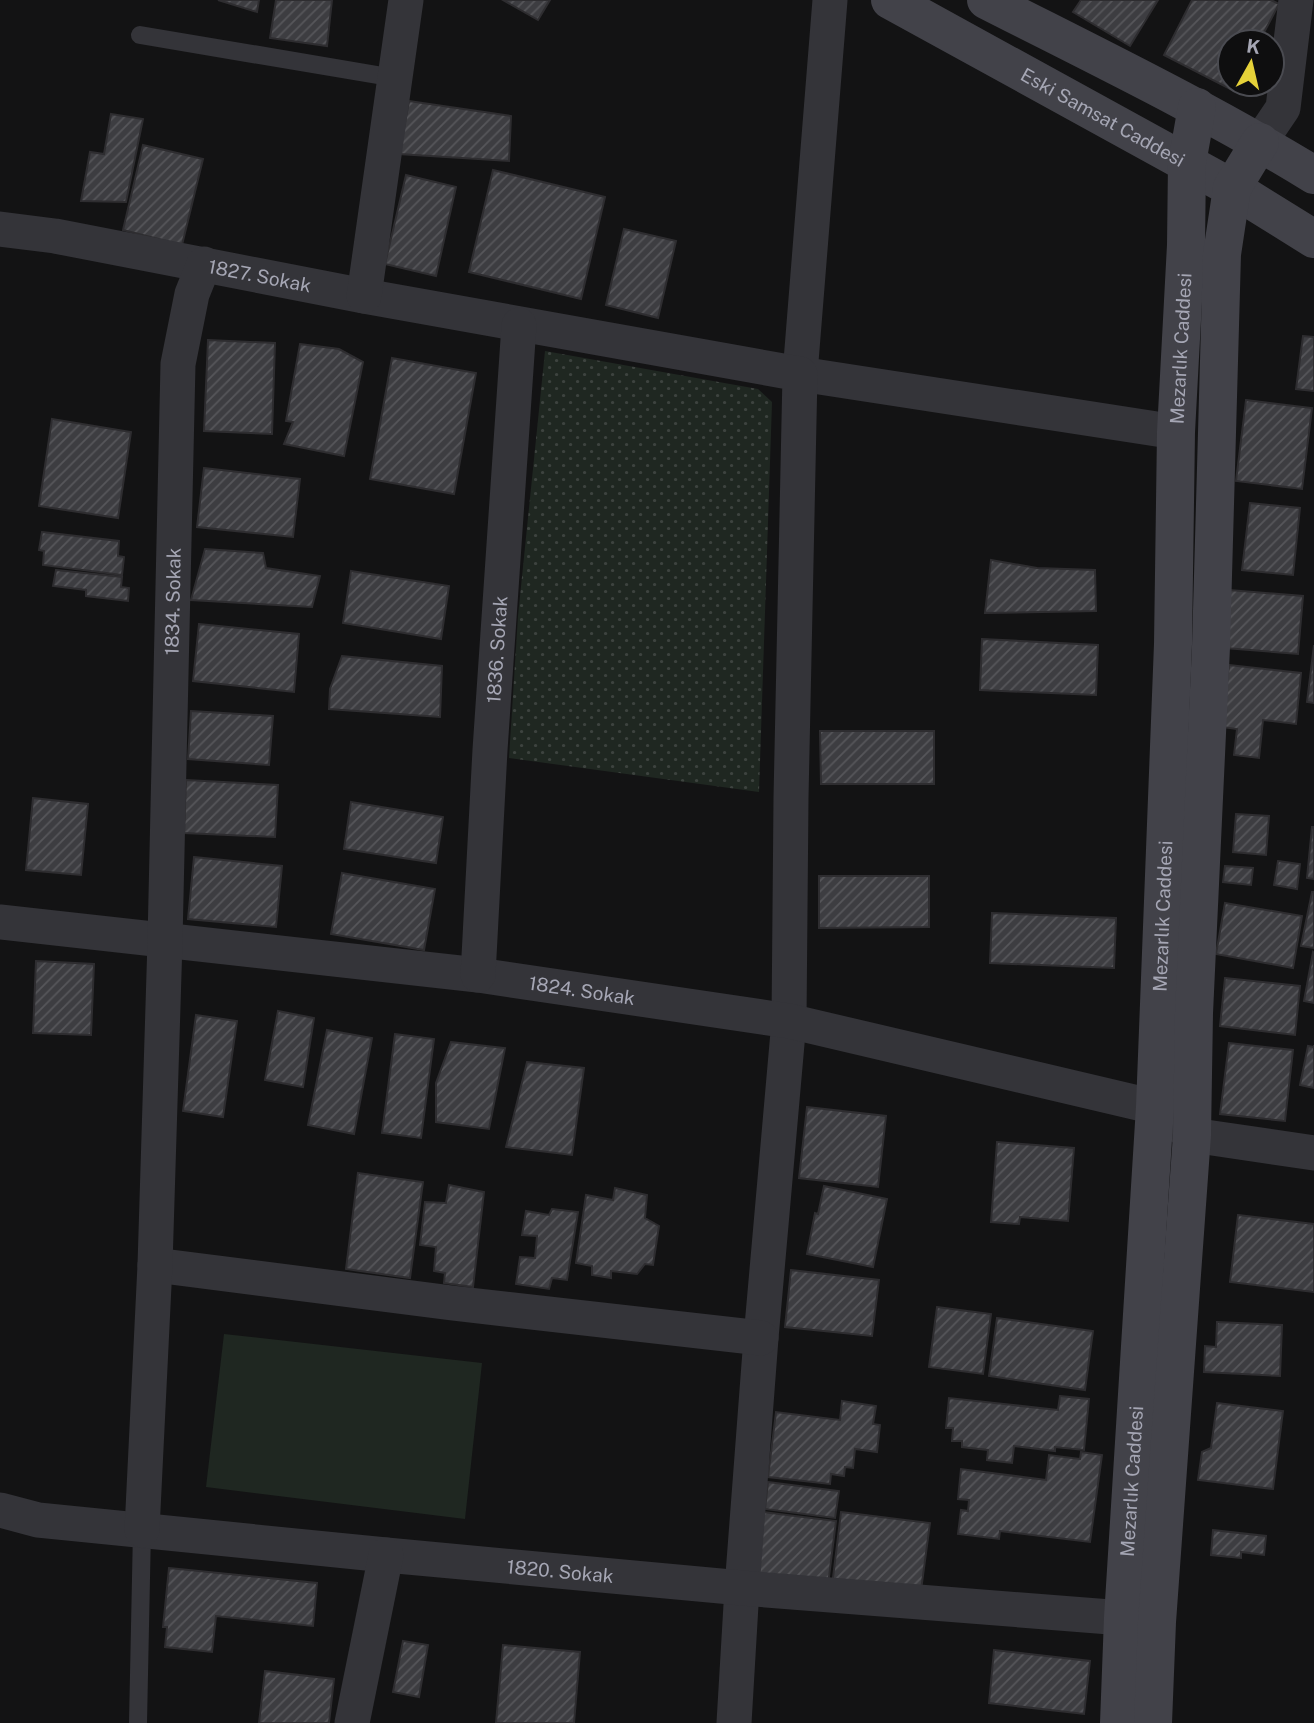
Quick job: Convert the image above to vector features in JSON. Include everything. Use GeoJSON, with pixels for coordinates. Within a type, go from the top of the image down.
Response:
{"type":"FeatureCollection","features":[{"type":"Feature","properties":{"kind":"street"},"geometry":{"type":"LineString","coordinates":[[364,296],[406,0]]}},
{"type":"Feature","properties":{"kind":"street"},"geometry":{"type":"LineString","coordinates":[[734,1723],[761,1338],[789,1021],[800,374],[830,0]]}},
{"type":"Feature","properties":{"kind":"street","name":"Eski Samsat Caddesi"},"geometry":{"type":"LineString","coordinates":[[890,0],[1232,188],[1314,239]]}},
{"type":"Feature","properties":{"kind":"street"},"geometry":{"type":"LineString","coordinates":[[986,0],[1197,107],[1314,175]]}},
{"type":"Feature","properties":{"kind":"street"},"geometry":{"type":"LineString","coordinates":[[1260,142],[1283,108],[1296,0]]}},
{"type":"Feature","properties":{"kind":"street","name":"Mezarlık Caddesi"},"geometry":{"type":"LineString","coordinates":[[1119,1723],[1123,1618],[1155,1107],[1173,644],[1176,432],[1186,245],[1187,163],[1197,107]]}},
{"type":"Feature","properties":{"kind":"street","name":"Mezarlık Caddesi"},"geometry":{"type":"LineString","coordinates":[[1153,1723],[1157,1622],[1192,1135],[1211,647],[1222,254],[1232,188],[1260,142]]}},
{"type":"Feature","properties":{"kind":"street","name":"1827. Sokak"},"geometry":{"type":"LineString","coordinates":[[0,229],[55,236],[519,325],[800,374],[1176,432]]}},
{"type":"Feature","properties":{"kind":"street","name":"1834. Sokak"},"geometry":{"type":"LineString","coordinates":[[142,1530],[155,1265],[178,364],[192,294],[204,264]]}},
{"type":"Feature","properties":{"kind":"street","name":"1836. Sokak"},"geometry":{"type":"LineString","coordinates":[[478,975],[519,325]]}},
{"type":"Feature","properties":{"kind":"street","name":"1824. Sokak"},"geometry":{"type":"LineString","coordinates":[[0,922],[478,975],[789,1021],[1155,1107]]}},
{"type":"Feature","properties":{"kind":"street"},"geometry":{"type":"LineString","coordinates":[[1155,1107],[1192,1135],[1314,1153]]}},
{"type":"Feature","properties":{"kind":"street"},"geometry":{"type":"LineString","coordinates":[[155,1265],[452,1303],[761,1338]]}},
{"type":"Feature","properties":{"kind":"street","name":"1820. Sokak"},"geometry":{"type":"LineString","coordinates":[[0,1510],[37,1520],[386,1555],[742,1588],[1123,1618]]}},
{"type":"Feature","properties":{"kind":"street"},"geometry":{"type":"LineString","coordinates":[[352,1723],[386,1555]]}},
{"type":"Feature","properties":{"kind":"lane"},"geometry":{"type":"LineString","coordinates":[[140,36],[396,78]]}},
{"type":"Feature","properties":{"kind":"lane"},"geometry":{"type":"LineString","coordinates":[[138,1723],[142,1530]]}},
{"type":"Feature","properties":{"kind":"shaded area"},"geometry":{"type":"Polygon","coordinates":[[[545,351],[758,389],[772,402],[759,792],[509,758],[518,616],[545,351]]]}},
{"type":"Feature","properties":{"kind":"shaded area"},"geometry":{"type":"Polygon","coordinates":[[[224,1334],[482,1363],[465,1519],[206,1487],[224,1334]]]}},
{"type":"Feature","properties":{"kind":"building"},"geometry":{"type":"Polygon","coordinates":[[[218,0],[259,0],[257,12],[218,0]]]}},
{"type":"Feature","properties":{"kind":"building"},"geometry":{"type":"Polygon","coordinates":[[[276,0],[332,0],[327,46],[270,38],[276,0]]]}},
{"type":"Feature","properties":{"kind":"building"},"geometry":{"type":"Polygon","coordinates":[[[503,0],[550,0],[538,20],[503,0]]]}},
{"type":"Feature","properties":{"kind":"building"},"geometry":{"type":"Polygon","coordinates":[[[1081,0],[1158,0],[1130,46],[1073,12],[1081,0]]]}},
{"type":"Feature","properties":{"kind":"building"},"geometry":{"type":"Polygon","coordinates":[[[1192,0],[1271,0],[1279,4],[1266,28],[1216,28],[1216,82],[1164,55],[1192,0]]]}},
{"type":"Feature","properties":{"kind":"building"},"geometry":{"type":"Polygon","coordinates":[[[409,101],[511,116],[509,161],[399,154],[409,101]]]}},
{"type":"Feature","properties":{"kind":"building"},"geometry":{"type":"Polygon","coordinates":[[[111,114],[143,119],[126,202],[81,201],[90,152],[104,154],[111,114]]]}},
{"type":"Feature","properties":{"kind":"building"},"geometry":{"type":"Polygon","coordinates":[[[143,145],[203,159],[182,245],[123,230],[143,145]]]}},
{"type":"Feature","properties":{"kind":"building"},"geometry":{"type":"Polygon","coordinates":[[[493,170],[605,197],[581,299],[469,272],[493,170]]]}},
{"type":"Feature","properties":{"kind":"building"},"geometry":{"type":"Polygon","coordinates":[[[406,175],[456,187],[436,276],[385,264],[406,175]]]}},
{"type":"Feature","properties":{"kind":"building"},"geometry":{"type":"Polygon","coordinates":[[[624,229],[676,241],[658,318],[606,305],[624,229]]]}},
{"type":"Feature","properties":{"kind":"building"},"geometry":{"type":"Polygon","coordinates":[[[1303,336],[1314,337],[1314,391],[1296,389],[1303,336]]]}},
{"type":"Feature","properties":{"kind":"building"},"geometry":{"type":"Polygon","coordinates":[[[208,340],[275,343],[272,434],[204,431],[208,340]]]}},
{"type":"Feature","properties":{"kind":"building"},"geometry":{"type":"Polygon","coordinates":[[[300,344],[339,349],[363,362],[344,456],[284,444],[293,422],[286,421],[300,344]]]}},
{"type":"Feature","properties":{"kind":"building"},"geometry":{"type":"Polygon","coordinates":[[[392,358],[476,373],[454,494],[370,479],[392,358]]]}},
{"type":"Feature","properties":{"kind":"building"},"geometry":{"type":"Polygon","coordinates":[[[1246,400],[1312,408],[1302,489],[1236,481],[1246,400]]]}},
{"type":"Feature","properties":{"kind":"building"},"geometry":{"type":"Polygon","coordinates":[[[52,419],[131,432],[118,518],[39,506],[52,419]]]}},
{"type":"Feature","properties":{"kind":"building"},"geometry":{"type":"Polygon","coordinates":[[[204,468],[300,479],[293,537],[197,527],[204,468]]]}},
{"type":"Feature","properties":{"kind":"building"},"geometry":{"type":"Polygon","coordinates":[[[1250,503],[1300,508],[1293,575],[1242,570],[1250,503]]]}},
{"type":"Feature","properties":{"kind":"building"},"geometry":{"type":"Polygon","coordinates":[[[42,532],[119,541],[118,556],[124,557],[122,575],[43,565],[44,551],[39,550],[42,532]]]}},
{"type":"Feature","properties":{"kind":"building"},"geometry":{"type":"Polygon","coordinates":[[[205,549],[263,553],[266,568],[320,576],[312,607],[191,600],[205,549]]]}},
{"type":"Feature","properties":{"kind":"building"},"geometry":{"type":"Polygon","coordinates":[[[991,560],[1037,568],[1095,570],[1096,611],[985,613],[991,560]]]}},
{"type":"Feature","properties":{"kind":"building"},"geometry":{"type":"Polygon","coordinates":[[[56,570],[122,577],[121,587],[129,588],[128,601],[86,596],[86,590],[53,586],[56,570]]]}},
{"type":"Feature","properties":{"kind":"building"},"geometry":{"type":"Polygon","coordinates":[[[351,571],[449,586],[441,639],[343,623],[351,571]]]}},
{"type":"Feature","properties":{"kind":"building"},"geometry":{"type":"Polygon","coordinates":[[[1229,590],[1303,596],[1298,654],[1225,648],[1229,590]]]}},
{"type":"Feature","properties":{"kind":"building"},"geometry":{"type":"Polygon","coordinates":[[[199,624],[299,634],[294,692],[193,681],[199,624]]]}},
{"type":"Feature","properties":{"kind":"building"},"geometry":{"type":"Polygon","coordinates":[[[982,639],[1098,645],[1096,695],[980,690],[982,639]]]}},
{"type":"Feature","properties":{"kind":"building"},"geometry":{"type":"Polygon","coordinates":[[[1314,645],[1314,703],[1307,702],[1314,645]]]}},
{"type":"Feature","properties":{"kind":"building"},"geometry":{"type":"Polygon","coordinates":[[[342,656],[442,666],[440,717],[329,709],[330,689],[342,656]]]}},
{"type":"Feature","properties":{"kind":"building"},"geometry":{"type":"Polygon","coordinates":[[[1229,665],[1301,673],[1296,724],[1263,720],[1259,758],[1234,755],[1237,729],[1222,727],[1229,665]]]}},
{"type":"Feature","properties":{"kind":"building"},"geometry":{"type":"Polygon","coordinates":[[[191,711],[273,716],[269,765],[188,759],[191,711]]]}},
{"type":"Feature","properties":{"kind":"building"},"geometry":{"type":"Polygon","coordinates":[[[820,731],[934,731],[934,784],[821,784],[820,731]]]}},
{"type":"Feature","properties":{"kind":"building"},"geometry":{"type":"Polygon","coordinates":[[[186,780],[278,785],[275,837],[184,833],[186,780]]]}},
{"type":"Feature","properties":{"kind":"building"},"geometry":{"type":"Polygon","coordinates":[[[33,798],[88,804],[81,875],[26,870],[33,798]]]}},
{"type":"Feature","properties":{"kind":"building"},"geometry":{"type":"Polygon","coordinates":[[[351,802],[443,817],[436,863],[344,849],[351,802]]]}},
{"type":"Feature","properties":{"kind":"building"},"geometry":{"type":"Polygon","coordinates":[[[1236,814],[1269,816],[1266,855],[1233,852],[1236,814]]]}},
{"type":"Feature","properties":{"kind":"building"},"geometry":{"type":"Polygon","coordinates":[[[1314,827],[1314,879],[1307,878],[1314,827]]]}},
{"type":"Feature","properties":{"kind":"building"},"geometry":{"type":"Polygon","coordinates":[[[194,857],[282,866],[276,927],[188,919],[194,857]]]}},
{"type":"Feature","properties":{"kind":"building"},"geometry":{"type":"Polygon","coordinates":[[[1278,861],[1300,864],[1297,889],[1274,885],[1278,861]]]}},
{"type":"Feature","properties":{"kind":"building"},"geometry":{"type":"Polygon","coordinates":[[[1225,866],[1253,868],[1251,885],[1223,882],[1225,866]]]}},
{"type":"Feature","properties":{"kind":"building"},"geometry":{"type":"Polygon","coordinates":[[[342,873],[435,889],[424,950],[331,934],[342,873]]]}},
{"type":"Feature","properties":{"kind":"building"},"geometry":{"type":"Polygon","coordinates":[[[819,876],[929,876],[929,927],[819,928],[819,876]]]}},
{"type":"Feature","properties":{"kind":"building"},"geometry":{"type":"Polygon","coordinates":[[[1314,892],[1314,948],[1301,946],[1314,892]]]}},
{"type":"Feature","properties":{"kind":"building"},"geometry":{"type":"Polygon","coordinates":[[[1225,903],[1302,916],[1293,968],[1216,954],[1225,903]]]}},
{"type":"Feature","properties":{"kind":"building"},"geometry":{"type":"Polygon","coordinates":[[[992,913],[1116,918],[1114,968],[990,963],[992,913]]]}},
{"type":"Feature","properties":{"kind":"building"},"geometry":{"type":"Polygon","coordinates":[[[1314,953],[1314,1003],[1304,1001],[1314,953]]]}},
{"type":"Feature","properties":{"kind":"building"},"geometry":{"type":"Polygon","coordinates":[[[36,961],[94,964],[91,1035],[33,1033],[36,961]]]}},
{"type":"Feature","properties":{"kind":"building"},"geometry":{"type":"Polygon","coordinates":[[[1225,978],[1300,986],[1295,1035],[1220,1026],[1225,978]]]}},
{"type":"Feature","properties":{"kind":"building"},"geometry":{"type":"Polygon","coordinates":[[[278,1011],[314,1018],[303,1087],[265,1080],[278,1011]]]}},
{"type":"Feature","properties":{"kind":"building"},"geometry":{"type":"Polygon","coordinates":[[[196,1015],[237,1021],[223,1117],[183,1111],[196,1015]]]}},
{"type":"Feature","properties":{"kind":"building"},"geometry":{"type":"Polygon","coordinates":[[[327,1030],[372,1038],[354,1134],[308,1125],[327,1030]]]}},
{"type":"Feature","properties":{"kind":"building"},"geometry":{"type":"Polygon","coordinates":[[[395,1034],[434,1039],[421,1138],[382,1133],[395,1034]]]}},
{"type":"Feature","properties":{"kind":"building"},"geometry":{"type":"Polygon","coordinates":[[[451,1042],[505,1048],[489,1129],[436,1122],[436,1083],[451,1042]]]}},
{"type":"Feature","properties":{"kind":"building"},"geometry":{"type":"Polygon","coordinates":[[[1229,1043],[1293,1050],[1285,1121],[1220,1114],[1229,1043]]]}},
{"type":"Feature","properties":{"kind":"building"},"geometry":{"type":"Polygon","coordinates":[[[1308,1046],[1314,1047],[1314,1088],[1300,1085],[1308,1046]]]}},
{"type":"Feature","properties":{"kind":"building"},"geometry":{"type":"Polygon","coordinates":[[[527,1062],[584,1068],[572,1155],[506,1147],[527,1062]]]}},
{"type":"Feature","properties":{"kind":"building"},"geometry":{"type":"Polygon","coordinates":[[[807,1107],[886,1116],[878,1187],[799,1178],[807,1107]]]}},
{"type":"Feature","properties":{"kind":"building"},"geometry":{"type":"Polygon","coordinates":[[[997,1142],[1074,1148],[1068,1221],[1020,1217],[1019,1224],[991,1222],[997,1142]]]}},
{"type":"Feature","properties":{"kind":"building"},"geometry":{"type":"Polygon","coordinates":[[[358,1173],[423,1182],[410,1278],[346,1269],[358,1173]]]}},
{"type":"Feature","properties":{"kind":"building"},"geometry":{"type":"Polygon","coordinates":[[[449,1185],[484,1192],[473,1287],[444,1283],[445,1273],[434,1271],[436,1247],[420,1245],[425,1202],[446,1203],[449,1185]]]}},
{"type":"Feature","properties":{"kind":"building"},"geometry":{"type":"Polygon","coordinates":[[[824,1186],[887,1199],[873,1267],[807,1254],[815,1213],[818,1214],[824,1186]]]}},
{"type":"Feature","properties":{"kind":"building"},"geometry":{"type":"Polygon","coordinates":[[[615,1188],[647,1195],[645,1218],[659,1226],[653,1265],[645,1264],[637,1274],[611,1271],[611,1278],[592,1275],[592,1266],[576,1263],[586,1195],[613,1200],[615,1188]]]}},
{"type":"Feature","properties":{"kind":"building"},"geometry":{"type":"Polygon","coordinates":[[[552,1209],[578,1212],[567,1280],[552,1278],[549,1289],[516,1284],[520,1257],[535,1258],[537,1236],[522,1235],[526,1211],[549,1215],[552,1209]]]}},
{"type":"Feature","properties":{"kind":"building"},"geometry":{"type":"Polygon","coordinates":[[[1238,1215],[1314,1224],[1314,1292],[1230,1282],[1238,1215]]]}},
{"type":"Feature","properties":{"kind":"building"},"geometry":{"type":"Polygon","coordinates":[[[791,1270],[879,1280],[872,1336],[785,1327],[791,1270]]]}},
{"type":"Feature","properties":{"kind":"building"},"geometry":{"type":"Polygon","coordinates":[[[937,1307],[991,1314],[983,1374],[929,1367],[937,1307]]]}},
{"type":"Feature","properties":{"kind":"building"},"geometry":{"type":"Polygon","coordinates":[[[997,1318],[1093,1331],[1085,1390],[989,1376],[997,1318]]]}},
{"type":"Feature","properties":{"kind":"building"},"geometry":{"type":"Polygon","coordinates":[[[1217,1322],[1282,1325],[1280,1376],[1204,1372],[1205,1346],[1216,1347],[1217,1322]]]}},
{"type":"Feature","properties":{"kind":"building"},"geometry":{"type":"Polygon","coordinates":[[[1060,1396],[1089,1399],[1084,1450],[1055,1447],[1055,1451],[1014,1446],[1012,1463],[987,1460],[988,1450],[962,1447],[962,1441],[952,1441],[953,1428],[946,1428],[949,1398],[1058,1410],[1060,1396]]]}},
{"type":"Feature","properties":{"kind":"building"},"geometry":{"type":"Polygon","coordinates":[[[842,1401],[876,1406],[873,1424],[880,1425],[877,1452],[855,1449],[853,1468],[845,1467],[844,1476],[831,1474],[830,1484],[768,1477],[776,1412],[840,1420],[842,1401]]]}},
{"type":"Feature","properties":{"kind":"building"},"geometry":{"type":"Polygon","coordinates":[[[1217,1403],[1283,1411],[1273,1489],[1198,1480],[1202,1452],[1211,1448],[1217,1403]]]}},
{"type":"Feature","properties":{"kind":"building"},"geometry":{"type":"Polygon","coordinates":[[[1081,1452],[1102,1455],[1090,1542],[1000,1531],[999,1539],[958,1534],[961,1510],[968,1511],[969,1500],[958,1499],[961,1469],[1046,1480],[1049,1455],[1080,1459],[1081,1452]]]}},
{"type":"Feature","properties":{"kind":"building"},"geometry":{"type":"Polygon","coordinates":[[[768,1482],[839,1491],[835,1518],[765,1509],[768,1482]]]}},
{"type":"Feature","properties":{"kind":"building"},"geometry":{"type":"Polygon","coordinates":[[[763,1512],[836,1521],[828,1585],[755,1576],[763,1512]]]}},
{"type":"Feature","properties":{"kind":"building"},"geometry":{"type":"Polygon","coordinates":[[[841,1512],[930,1523],[920,1598],[832,1586],[841,1512]]]}},
{"type":"Feature","properties":{"kind":"building"},"geometry":{"type":"Polygon","coordinates":[[[1213,1530],[1266,1536],[1264,1555],[1241,1552],[1241,1558],[1211,1555],[1213,1530]]]}},
{"type":"Feature","properties":{"kind":"building"},"geometry":{"type":"Polygon","coordinates":[[[169,1568],[317,1583],[313,1626],[216,1616],[212,1652],[165,1647],[167,1627],[163,1627],[169,1568]]]}},
{"type":"Feature","properties":{"kind":"building"},"geometry":{"type":"Polygon","coordinates":[[[403,1641],[428,1645],[419,1697],[393,1692],[403,1641]]]}},
{"type":"Feature","properties":{"kind":"building"},"geometry":{"type":"Polygon","coordinates":[[[503,1645],[580,1652],[574,1723],[496,1723],[503,1645]]]}},
{"type":"Feature","properties":{"kind":"building"},"geometry":{"type":"Polygon","coordinates":[[[994,1650],[1090,1661],[1084,1714],[989,1703],[994,1650]]]}},
{"type":"Feature","properties":{"kind":"building"},"geometry":{"type":"Polygon","coordinates":[[[265,1671],[334,1679],[329,1723],[259,1723],[265,1671]]]}}]}
